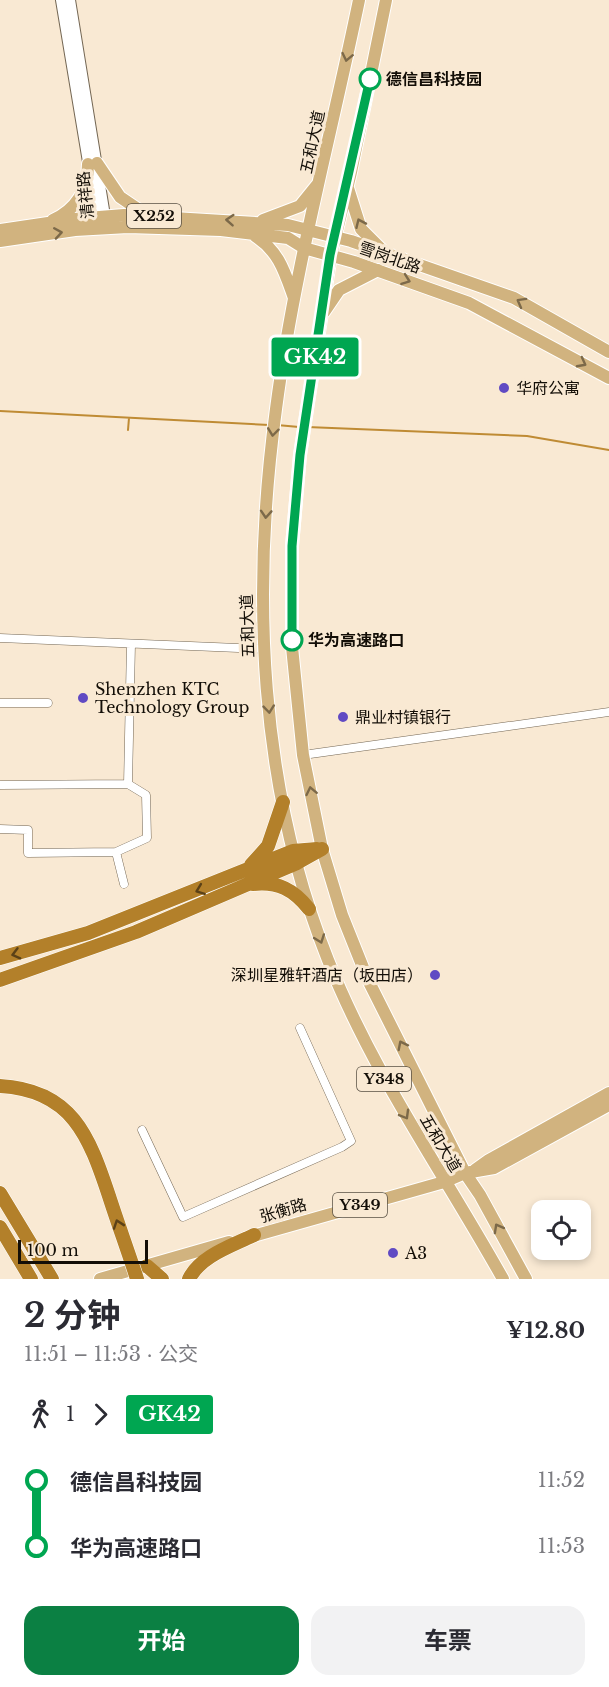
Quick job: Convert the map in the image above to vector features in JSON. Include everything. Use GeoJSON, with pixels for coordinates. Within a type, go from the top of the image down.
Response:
{"type":"FeatureCollection","features":[{"type":"Feature","properties":{"kind":"highway"},"geometry":{"type":"LineString","coordinates":[[240,880],[268,846],[283,802]]}},
{"type":"Feature","properties":{"kind":"highway"},"geometry":{"type":"LineString","coordinates":[[0,980],[113,941],[240,880],[295,857],[322,849]]}},
{"type":"Feature","properties":{"kind":"highway"},"geometry":{"type":"LineString","coordinates":[[0,958],[108,926],[240,880],[276,885],[299,896],[309,909]]}},
{"type":"Feature","properties":{"kind":"highway"},"geometry":{"type":"LineString","coordinates":[[108,926],[113,941]]}},
{"type":"Feature","properties":{"kind":"highway"},"geometry":{"type":"LineString","coordinates":[[0,1086],[34,1091],[50,1098],[79,1124],[96,1158],[137,1279]]}},
{"type":"Feature","properties":{"kind":"highway"},"geometry":{"type":"LineString","coordinates":[[0,1193],[52,1279]]}},
{"type":"Feature","properties":{"kind":"highway"},"geometry":{"type":"LineString","coordinates":[[0,1227],[31,1279]]}},
{"type":"Feature","properties":{"kind":"highway"},"geometry":{"type":"LineString","coordinates":[[189,1279],[194,1270],[205,1260],[254,1235]]}},
{"type":"Feature","properties":{"kind":"highway"},"geometry":{"type":"LineString","coordinates":[[147,1266],[162,1279]]}},
{"type":"Feature","properties":{"kind":"main road","name":"五和大道"},"geometry":{"type":"LineString","coordinates":[[359,0],[304,248],[276,408],[263,554],[264,649],[269,712],[283,802],[309,909],[362,1037],[444,1182],[459,1201],[502,1279]]}},
{"type":"Feature","properties":{"kind":"main road","name":"五和大道"},"geometry":{"type":"LineString","coordinates":[[386,0],[348,187],[330,255],[300,455],[291,589],[292,647],[303,755],[322,849],[342,915],[360,962],[526,1279]]}},
{"type":"Feature","properties":{"kind":"main road"},"geometry":{"type":"LineString","coordinates":[[93,164],[120,197],[140,212],[152,216]]}},
{"type":"Feature","properties":{"kind":"main road"},"geometry":{"type":"LineString","coordinates":[[46,223],[61,216],[80,198],[86,188],[93,164]]}},
{"type":"Feature","properties":{"kind":"main road"},"geometry":{"type":"LineString","coordinates":[[295,298],[281,261],[254,228],[300,206],[320,182]]}},
{"type":"Feature","properties":{"kind":"main road"},"geometry":{"type":"LineString","coordinates":[[348,187],[361,229],[384,252]]}},
{"type":"Feature","properties":{"kind":"main road","name":"雪岗北路"},"geometry":{"type":"LineString","coordinates":[[0,230],[46,223],[152,216],[254,228],[288,238],[304,248],[378,270],[468,303],[609,378]]}},
{"type":"Feature","properties":{"kind":"main road","name":"雪岗北路"},"geometry":{"type":"LineString","coordinates":[[0,241],[101,220],[178,228],[309,230],[384,252],[514,298],[609,352]]}},
{"type":"Feature","properties":{"kind":"main road"},"geometry":{"type":"LineString","coordinates":[[321,315],[339,290],[378,270]]}},
{"type":"Feature","properties":{"kind":"main road","name":"张衡路"},"geometry":{"type":"LineString","coordinates":[[103,1278],[444,1182],[470,1172],[609,1093]]}},
{"type":"Feature","properties":{"kind":"main road","name":"张衡路"},"geometry":{"type":"LineString","coordinates":[[470,1172],[494,1168],[609,1105]]}},
{"type":"Feature","properties":{"kind":"street","name":"清祥路"},"geometry":{"type":"LineString","coordinates":[[61,0],[93,164]]}},
{"type":"Feature","properties":{"kind":"street","name":"清祥路"},"geometry":{"type":"LineString","coordinates":[[70,0],[101,220]]}},
{"type":"Feature","properties":{"kind":"street"},"geometry":{"type":"LineString","coordinates":[[0,638],[264,649]]}},
{"type":"Feature","properties":{"kind":"street"},"geometry":{"type":"LineString","coordinates":[[128,784],[131,644]]}},
{"type":"Feature","properties":{"kind":"street"},"geometry":{"type":"LineString","coordinates":[[0,703],[48,703]]}},
{"type":"Feature","properties":{"kind":"street"},"geometry":{"type":"LineString","coordinates":[[303,755],[609,711]]}},
{"type":"Feature","properties":{"kind":"street"},"geometry":{"type":"LineString","coordinates":[[0,785],[128,784],[146,795],[147,837],[116,852],[28,853],[28,830],[0,829]]}},
{"type":"Feature","properties":{"kind":"street"},"geometry":{"type":"LineString","coordinates":[[116,852],[124,884]]}},
{"type":"Feature","properties":{"kind":"street"},"geometry":{"type":"LineString","coordinates":[[142,1130],[183,1217],[342,1148],[351,1142],[300,1028]]}},
{"type":"Feature","properties":{"kind":"waterway"},"geometry":{"type":"LineString","coordinates":[[0,411],[269,425]]}},
{"type":"Feature","properties":{"kind":"waterway"},"geometry":{"type":"LineString","coordinates":[[128,430],[129,418]]}},
{"type":"Feature","properties":{"kind":"waterway"},"geometry":{"type":"LineString","coordinates":[[277,425],[299,427]]}},
{"type":"Feature","properties":{"kind":"waterway"},"geometry":{"type":"LineString","coordinates":[[307,427],[527,436],[609,450]]}},
{"type":"Feature","properties":{"kind":"bus line","name":"GK42"},"geometry":{"type":"LineString","coordinates":[[292,640],[292,546],[294,502],[300,455],[330,255],[351,172],[370,79]]}},
{"type":"Feature","properties":{"kind":"place","name":"德信昌科技园"},"geometry":{"type":"Point","coordinates":[370,79]}},
{"type":"Feature","properties":{"kind":"place","name":"华府公寓"},"geometry":{"type":"Point","coordinates":[504,388]}},
{"type":"Feature","properties":{"kind":"place","name":"华为高速路口"},"geometry":{"type":"Point","coordinates":[292,640]}},
{"type":"Feature","properties":{"kind":"place","name":"Shenzhen KTC Technology Group"},"geometry":{"type":"Point","coordinates":[83,698]}},
{"type":"Feature","properties":{"kind":"place","name":"鼎业村镇银行"},"geometry":{"type":"Point","coordinates":[343,717]}},
{"type":"Feature","properties":{"kind":"place","name":"深圳星雅轩酒店（坂田店）"},"geometry":{"type":"Point","coordinates":[435,975]}},
{"type":"Feature","properties":{"kind":"place","name":"A3"},"geometry":{"type":"Point","coordinates":[393,1253]}}]}
